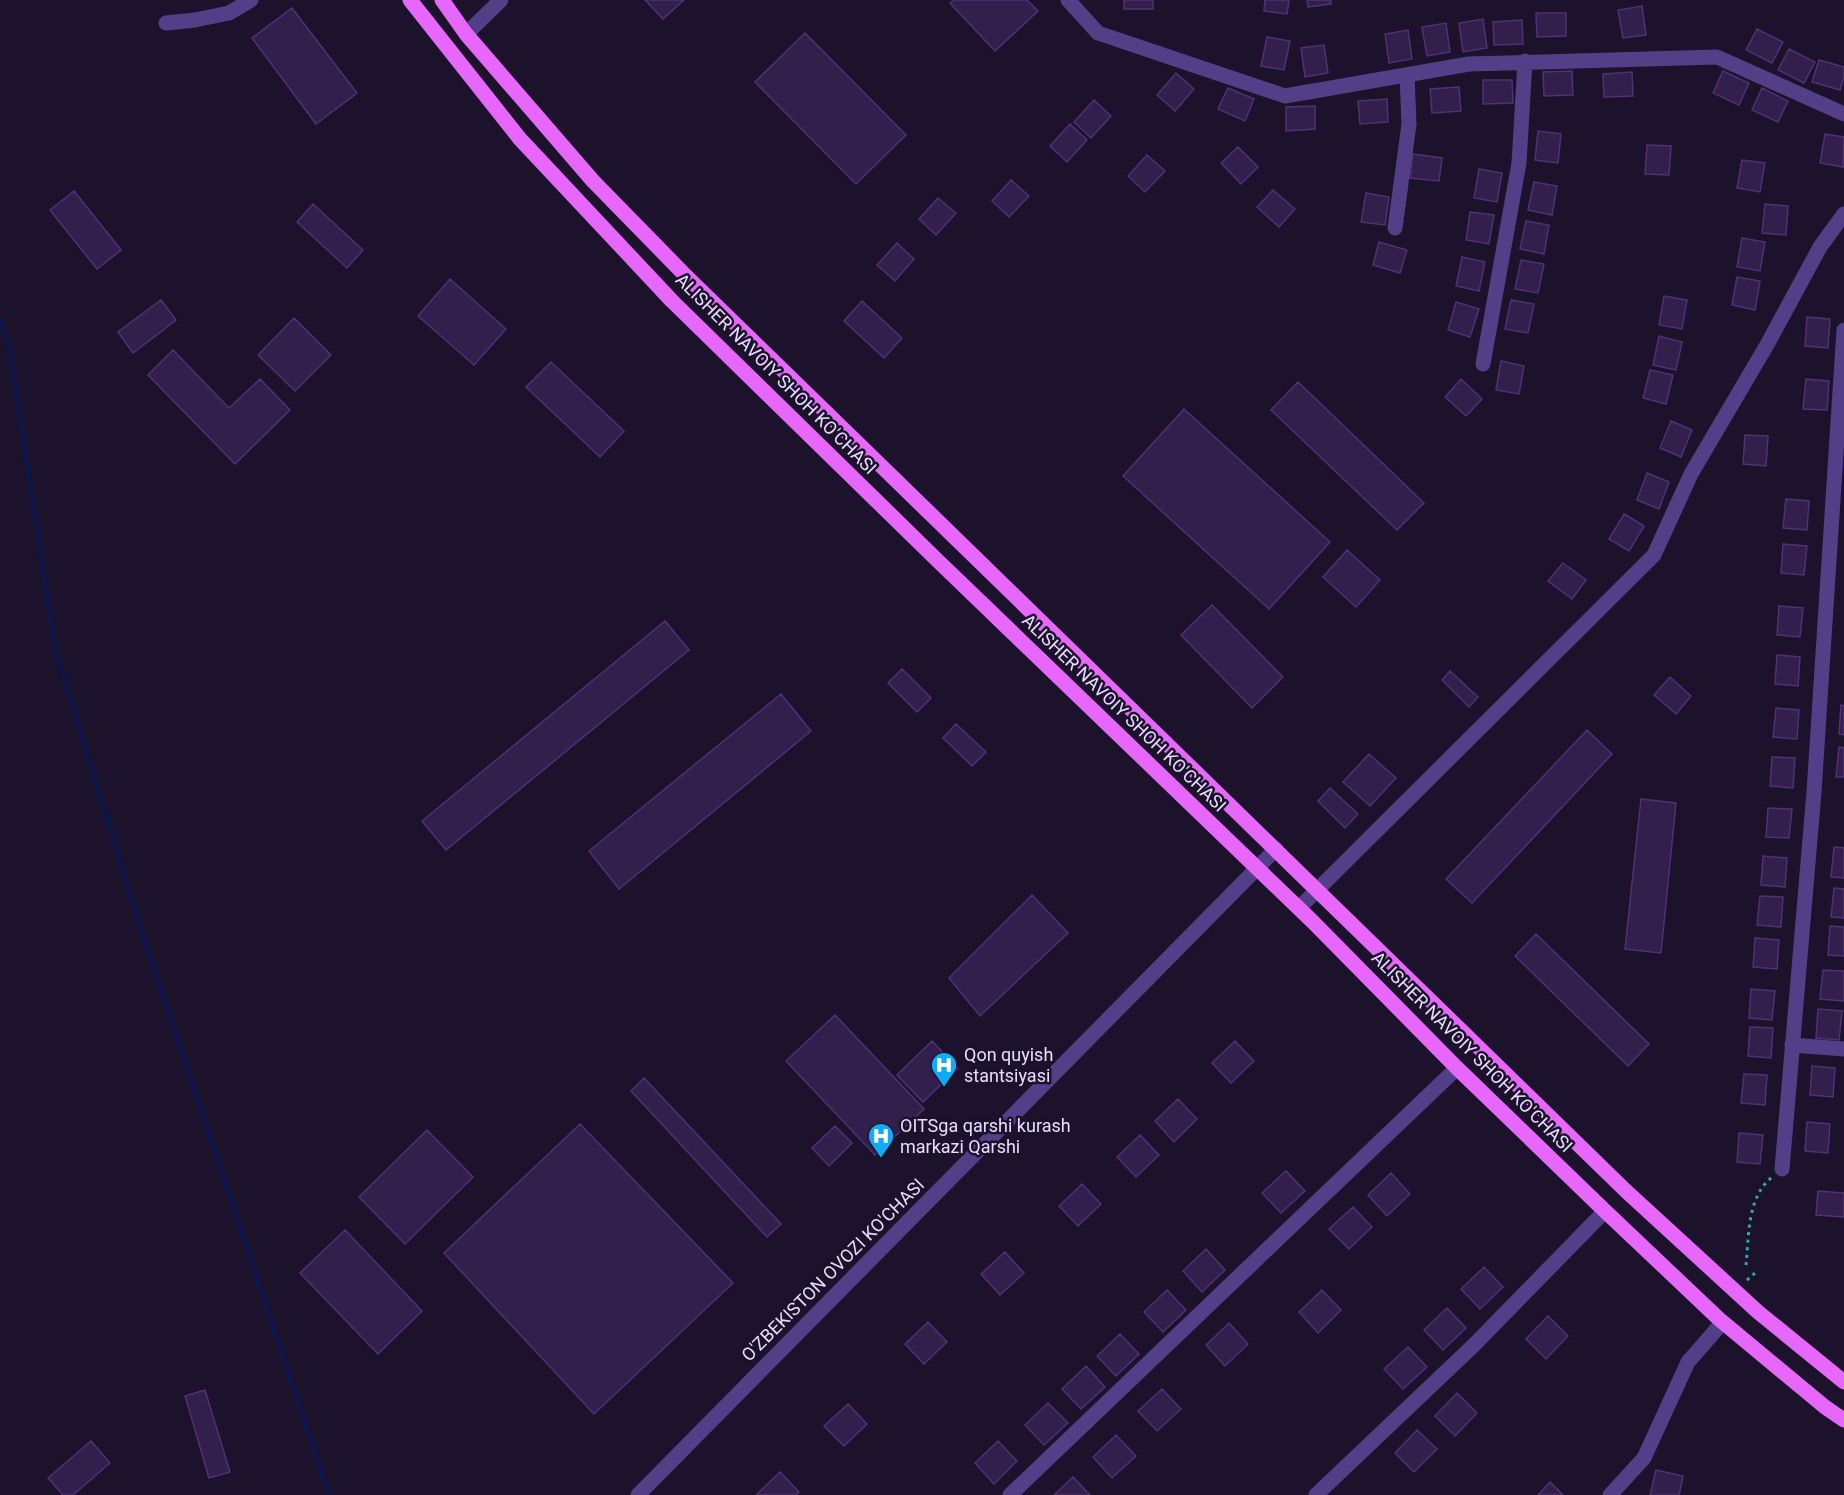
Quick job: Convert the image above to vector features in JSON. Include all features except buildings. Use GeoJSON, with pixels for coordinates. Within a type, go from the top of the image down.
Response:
{"type":"FeatureCollection","features":[{"type":"Feature","properties":{"kind":"main road","name":"ALISHER NAVOIY SHOH KO'CHASI"},"geometry":{"type":"LineString","coordinates":[[410,0],[520,139],[672,301],[928,552],[1299,908],[1456,1068],[1722,1323],[1844,1420]]}},
{"type":"Feature","properties":{"kind":"main road","name":"ALISHER NAVOIY SHOH KO'CHASI"},"geometry":{"type":"LineString","coordinates":[[442,0],[466,34],[593,181],[683,273],[1626,1191],[1758,1312],[1844,1382]]}},
{"type":"Feature","properties":{"kind":"street"},"geometry":{"type":"LineString","coordinates":[[166,23],[229,13],[251,0]]}},
{"type":"Feature","properties":{"kind":"street"},"geometry":{"type":"LineString","coordinates":[[466,34],[501,0]]}},
{"type":"Feature","properties":{"kind":"street"},"geometry":{"type":"LineString","coordinates":[[1068,0],[1098,33],[1285,96],[1469,64],[1717,57],[1844,114]]}},
{"type":"Feature","properties":{"kind":"street"},"geometry":{"type":"LineString","coordinates":[[1483,364],[1519,163],[1525,61]]}},
{"type":"Feature","properties":{"kind":"street"},"geometry":{"type":"LineString","coordinates":[[1395,228],[1409,124],[1407,75]]}},
{"type":"Feature","properties":{"kind":"street"},"geometry":{"type":"LineString","coordinates":[[1299,908],[1654,555],[1691,474],[1768,343],[1820,247],[1844,214]]}},
{"type":"Feature","properties":{"kind":"street"},"geometry":{"type":"LineString","coordinates":[[1782,1169],[1814,792],[1844,330]]}},
{"type":"Feature","properties":{"kind":"street","name":"O'ZBEKISTON OVOZI KO'CHASI"},"geometry":{"type":"LineString","coordinates":[[638,1495],[1276,849]]}},
{"type":"Feature","properties":{"kind":"street"},"geometry":{"type":"LineString","coordinates":[[1792,1045],[1844,1049]]}},
{"type":"Feature","properties":{"kind":"street"},"geometry":{"type":"LineString","coordinates":[[1010,1495],[1456,1068]]}},
{"type":"Feature","properties":{"kind":"street"},"geometry":{"type":"LineString","coordinates":[[1316,1495],[1474,1345],[1605,1211]]}},
{"type":"Feature","properties":{"kind":"street"},"geometry":{"type":"LineString","coordinates":[[1610,1495],[1644,1458],[1688,1362],[1722,1323]]}},
{"type":"Feature","properties":{"kind":"path"},"geometry":{"type":"LineString","coordinates":[[1746,1265],[1753,1205],[1762,1185],[1782,1169]]}},
{"type":"Feature","properties":{"kind":"path"},"geometry":{"type":"LineString","coordinates":[[1746,1281],[1755,1273]]}},
{"type":"Feature","properties":{"kind":"waterway"},"geometry":{"type":"LineString","coordinates":[[0,318],[10,353],[55,649],[143,937],[329,1495]]}},
{"type":"Feature","properties":{"kind":"place","name":"Qon quyish stantsiyasi"},"geometry":{"type":"Point","coordinates":[944,1088]}},
{"type":"Feature","properties":{"kind":"place","name":"OITSga qarshi kurash markazi Qarshi"},"geometry":{"type":"Point","coordinates":[881,1159]}}]}
